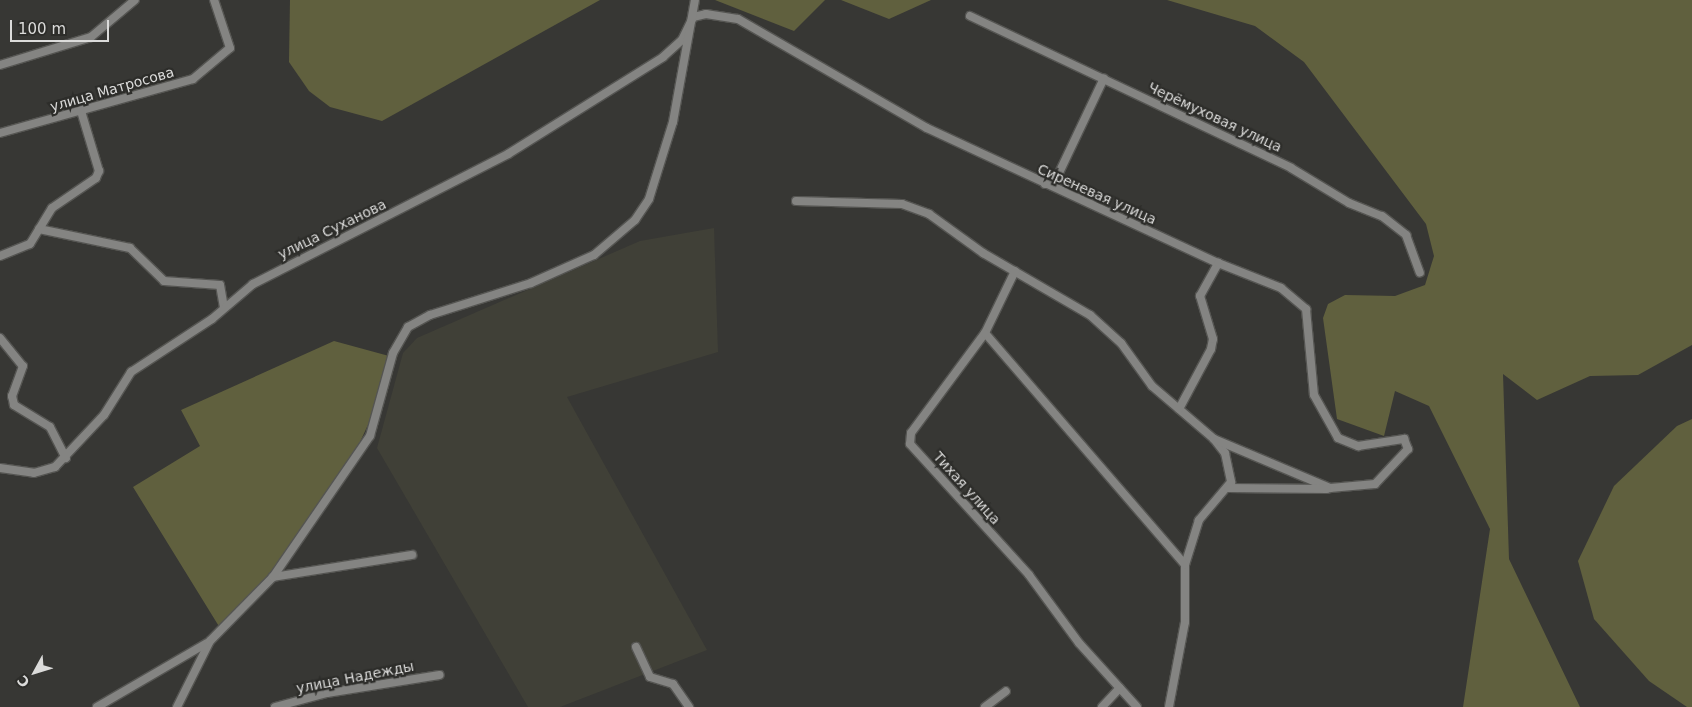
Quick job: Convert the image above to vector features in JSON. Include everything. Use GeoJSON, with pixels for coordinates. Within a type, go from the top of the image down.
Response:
{"type":"FeatureCollection","features":[{"type":"Feature","properties":{"kind":"street"},"geometry":{"type":"LineString","coordinates":[[0,64],[91,37],[134,0]]}},
{"type":"Feature","properties":{"kind":"street","name":"улица Матросова"},"geometry":{"type":"LineString","coordinates":[[0,134],[192,78],[224,55],[230,48],[229,38],[214,0]]}},
{"type":"Feature","properties":{"kind":"street"},"geometry":{"type":"LineString","coordinates":[[97,707],[210,642],[273,576],[370,436],[393,353],[408,327],[430,315],[531,283],[594,255],[635,220],[649,199],[673,122],[695,0]]}},
{"type":"Feature","properties":{"kind":"street","name":"Сиреневая улица"},"geometry":{"type":"LineString","coordinates":[[693,17],[706,14],[738,19],[927,128],[1218,263],[1281,288],[1306,308],[1314,395],[1338,438],[1358,446],[1404,439],[1406,454],[1375,484],[1330,488]]}},
{"type":"Feature","properties":{"kind":"street","name":"Черёмуховая улица"},"geometry":{"type":"LineString","coordinates":[[970,16],[1291,168],[1349,203],[1382,216],[1406,235],[1420,273]]}},
{"type":"Feature","properties":{"kind":"street","name":"улица Суханова"},"geometry":{"type":"LineString","coordinates":[[0,468],[40,473],[66,458],[112,405],[131,372],[224,308],[274,270],[474,174],[640,72],[673,49],[693,17]]}},
{"type":"Feature","properties":{"kind":"street"},"geometry":{"type":"LineString","coordinates":[[1045,184],[1050,184],[1058,175],[1104,78]]}},
{"type":"Feature","properties":{"kind":"street"},"geometry":{"type":"LineString","coordinates":[[0,256],[30,244],[52,208],[96,178],[99,171],[81,111]]}},
{"type":"Feature","properties":{"kind":"street"},"geometry":{"type":"LineString","coordinates":[[796,201],[914,206],[1015,271],[1076,306],[1112,333],[1152,386],[1214,439],[1330,488]]}},
{"type":"Feature","properties":{"kind":"street"},"geometry":{"type":"LineString","coordinates":[[39,229],[130,248],[164,282],[220,285],[224,308]]}},
{"type":"Feature","properties":{"kind":"street"},"geometry":{"type":"LineString","coordinates":[[1180,409],[1211,350],[1213,339],[1200,296],[1218,263]]}},
{"type":"Feature","properties":{"kind":"street","name":"Тихая улица"},"geometry":{"type":"LineString","coordinates":[[1015,271],[985,333],[910,433],[910,444],[1030,575],[1079,643],[1137,707]]}},
{"type":"Feature","properties":{"kind":"street"},"geometry":{"type":"LineString","coordinates":[[985,333],[1185,566]]}},
{"type":"Feature","properties":{"kind":"street"},"geometry":{"type":"LineString","coordinates":[[0,338],[23,366],[12,396],[14,405],[50,427],[66,458]]}},
{"type":"Feature","properties":{"kind":"street"},"geometry":{"type":"LineString","coordinates":[[1170,707],[1185,622],[1185,566],[1199,520],[1228,488],[1229,467],[1214,439]]}},
{"type":"Feature","properties":{"kind":"street"},"geometry":{"type":"LineString","coordinates":[[1228,488],[1330,488]]}},
{"type":"Feature","properties":{"kind":"street"},"geometry":{"type":"LineString","coordinates":[[273,576],[412,555]]}},
{"type":"Feature","properties":{"kind":"street"},"geometry":{"type":"LineString","coordinates":[[177,707],[210,642]]}},
{"type":"Feature","properties":{"kind":"street"},"geometry":{"type":"LineString","coordinates":[[636,647],[650,677],[673,684],[689,707]]}},
{"type":"Feature","properties":{"kind":"street","name":"улица Надежды"},"geometry":{"type":"LineString","coordinates":[[274,707],[327,693],[440,675]]}},
{"type":"Feature","properties":{"kind":"street"},"geometry":{"type":"LineString","coordinates":[[1102,707],[1120,688]]}},
{"type":"Feature","properties":{"kind":"street"},"geometry":{"type":"LineString","coordinates":[[985,707],[1006,691]]}},
{"type":"Feature","properties":{"kind":"shaded area"},"geometry":{"type":"Polygon","coordinates":[[[714,228],[718,352],[567,397],[707,650],[560,707],[528,707],[377,448],[403,353],[417,338],[640,241],[714,228]]]}},
{"type":"Feature","properties":{"kind":"green space"},"geometry":{"type":"Polygon","coordinates":[[[290,0],[600,0],[382,121],[330,107],[309,91],[289,62],[290,0]]]}},
{"type":"Feature","properties":{"kind":"green space"},"geometry":{"type":"Polygon","coordinates":[[[715,0],[825,0],[794,31],[715,0]]]}},
{"type":"Feature","properties":{"kind":"green space"},"geometry":{"type":"Polygon","coordinates":[[[841,0],[931,0],[889,19],[841,0]]]}},
{"type":"Feature","properties":{"kind":"green space"},"geometry":{"type":"Polygon","coordinates":[[[1167,0],[1692,0],[1692,345],[1638,375],[1590,376],[1537,400],[1503,374],[1509,559],[1580,707],[1463,707],[1490,529],[1429,406],[1395,391],[1384,436],[1337,419],[1323,318],[1328,304],[1345,295],[1395,296],[1425,285],[1434,256],[1426,224],[1304,62],[1255,26],[1167,0]]]}},
{"type":"Feature","properties":{"kind":"green space"},"geometry":{"type":"Polygon","coordinates":[[[334,341],[389,356],[379,401],[360,442],[271,574],[220,628],[133,487],[200,446],[181,410],[334,341]]]}},
{"type":"Feature","properties":{"kind":"green space"},"geometry":{"type":"Polygon","coordinates":[[[1692,419],[1692,707],[1687,707],[1649,681],[1594,619],[1578,561],[1614,486],[1677,426],[1692,419]]]}}]}
